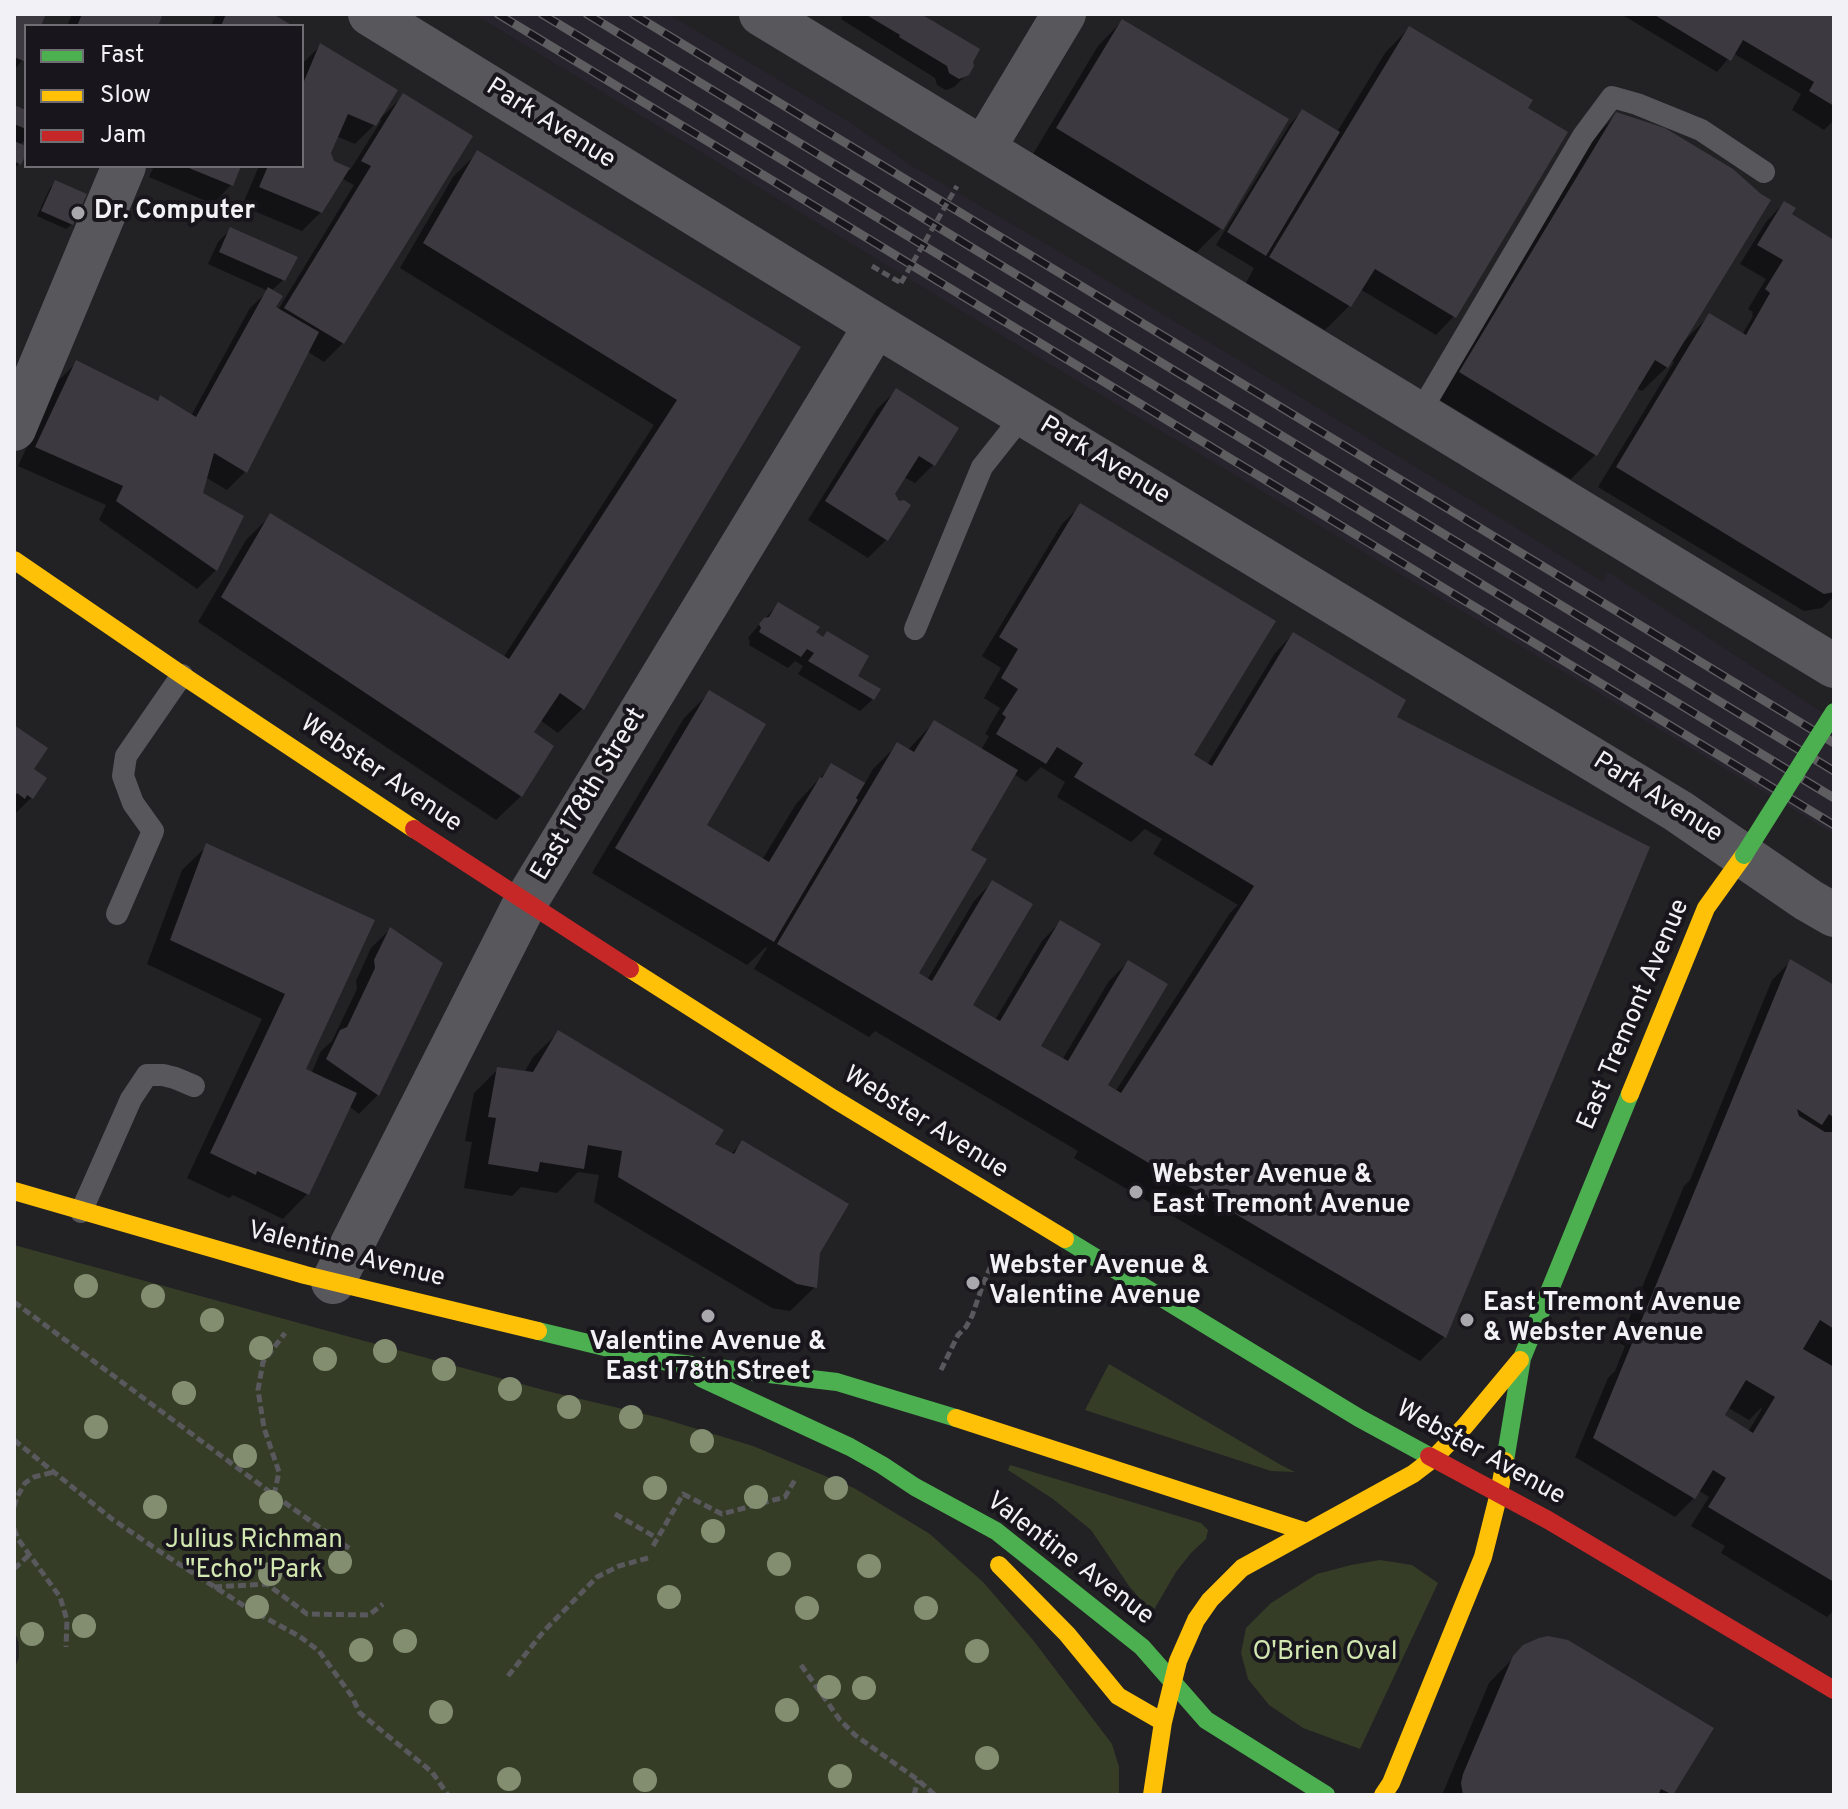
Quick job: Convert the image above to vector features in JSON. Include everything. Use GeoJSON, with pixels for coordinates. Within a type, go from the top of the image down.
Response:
{"type":"FeatureCollection","features":[{"type":"Feature","properties":{"kind":"main road","name":"Webster Avenue"},"geometry":{"type":"LineString","coordinates":[[14,560],[525,903],[834,1099],[1359,1418],[1548,1520],[1834,1690]]}},
{"type":"Feature","properties":{"kind":"main road","name":"East Tremont Avenue"},"geometry":{"type":"LineString","coordinates":[[1383,1795],[1391,1783],[1483,1557],[1499,1493],[1522,1358],[1706,908],[1744,855],[1834,712]]}},
{"type":"Feature","properties":{"kind":"main road","name":"Valentine Avenue"},"geometry":{"type":"LineString","coordinates":[[14,1191],[333,1282],[667,1362],[837,1382],[1304,1531]]}},
{"type":"Feature","properties":{"kind":"main road","name":"East Tremont Avenue"},"geometry":{"type":"LineString","coordinates":[[1152,1795],[1163,1722],[1178,1661],[1196,1620],[1210,1600],[1242,1568],[1304,1531],[1413,1474],[1434,1458],[1522,1358]]}},
{"type":"Feature","properties":{"kind":"main road","name":"Valentine Avenue"},"geometry":{"type":"LineString","coordinates":[[667,1362],[850,1447],[996,1531],[1142,1647],[1206,1720],[1326,1795]]}},
{"type":"Feature","properties":{"kind":"main road"},"geometry":{"type":"LineString","coordinates":[[915,1487],[1059,1624],[1118,1696],[1163,1722]]}},
{"type":"Feature","properties":{"kind":"street","name":"Park Avenue"},"geometry":{"type":"LineString","coordinates":[[370,14],[876,325],[1664,802],[1834,915]]}},
{"type":"Feature","properties":{"kind":"street"},"geometry":{"type":"LineString","coordinates":[[761,14],[1834,666]]}},
{"type":"Feature","properties":{"kind":"street"},"geometry":{"type":"LineString","coordinates":[[983,149],[1064,14]]}},
{"type":"Feature","properties":{"kind":"street"},"geometry":{"type":"LineString","coordinates":[[14,429],[123,168]]}},
{"type":"Feature","properties":{"kind":"street","name":"East 178th Street"},"geometry":{"type":"LineString","coordinates":[[333,1282],[525,903],[876,325]]}},
{"type":"Feature","properties":{"kind":"lane"},"geometry":{"type":"LineString","coordinates":[[1419,414],[1583,136],[1612,97],[1701,130],[1764,172]]}},
{"type":"Feature","properties":{"kind":"lane"},"geometry":{"type":"LineString","coordinates":[[915,629],[982,467],[1024,414]]}},
{"type":"Feature","properties":{"kind":"lane"},"geometry":{"type":"LineString","coordinates":[[117,914],[153,831],[133,803],[123,776],[126,756],[182,675]]}},
{"type":"Feature","properties":{"kind":"lane"},"geometry":{"type":"LineString","coordinates":[[81,1212],[131,1099],[147,1075],[163,1075],[194,1086]]}},
{"type":"Feature","properties":{"kind":"path"},"geometry":{"type":"LineString","coordinates":[[872,266],[901,283],[957,186]]}},
{"type":"Feature","properties":{"kind":"path"},"geometry":{"type":"LineString","coordinates":[[940,1373],[958,1335],[972,1316],[993,1261]]}},
{"type":"Feature","properties":{"kind":"path"},"geometry":{"type":"LineString","coordinates":[[14,1302],[350,1549]]}},
{"type":"Feature","properties":{"kind":"path"},"geometry":{"type":"LineString","coordinates":[[274,1495],[279,1472],[264,1428],[258,1390],[263,1362],[285,1333]]}},
{"type":"Feature","properties":{"kind":"path"},"geometry":{"type":"LineString","coordinates":[[14,1440],[112,1519],[213,1587],[299,1636],[319,1651],[351,1695],[360,1713],[432,1772],[448,1795]]}},
{"type":"Feature","properties":{"kind":"path"},"geometry":{"type":"LineString","coordinates":[[14,1507],[25,1483],[34,1477],[54,1472]]}},
{"type":"Feature","properties":{"kind":"path"},"geometry":{"type":"LineString","coordinates":[[653,1546],[683,1494],[722,1514],[785,1497],[796,1478]]}},
{"type":"Feature","properties":{"kind":"path"},"geometry":{"type":"LineString","coordinates":[[615,1514],[657,1538]]}},
{"type":"Feature","properties":{"kind":"path"},"geometry":{"type":"LineString","coordinates":[[14,1529],[60,1597],[67,1620],[66,1647]]}},
{"type":"Feature","properties":{"kind":"path"},"geometry":{"type":"LineString","coordinates":[[14,1569],[30,1554]]}},
{"type":"Feature","properties":{"kind":"path"},"geometry":{"type":"LineString","coordinates":[[508,1676],[544,1631],[597,1577],[619,1566],[648,1558]]}},
{"type":"Feature","properties":{"kind":"path"},"geometry":{"type":"LineString","coordinates":[[213,1587],[267,1584],[307,1614],[369,1615],[383,1604]]}},
{"type":"Feature","properties":{"kind":"path"},"geometry":{"type":"LineString","coordinates":[[801,1665],[840,1720],[855,1735],[935,1795]]}},
{"type":"Feature","properties":{"kind":"path"},"geometry":{"type":"LineString","coordinates":[[914,1795],[918,1780]]}},
{"type":"Feature","properties":{"kind":"shaded area"},"geometry":{"type":"Polygon","coordinates":[[[474,14],[668,14],[851,123],[912,166],[1058,251],[1603,582],[1608,572],[1834,720],[1834,834],[1008,339],[474,14]]]}},
{"type":"Feature","properties":{"kind":"green space","name":"Julius Richman \"Echo\" Park"},"geometry":{"type":"Polygon","coordinates":[[[14,1245],[551,1392],[661,1418],[753,1446],[854,1488],[930,1534],[984,1583],[1033,1640],[1112,1744],[1119,1767],[1119,1795],[14,1795],[14,1670],[19,1657],[19,1643],[14,1630],[14,1245]]]}},
{"type":"Feature","properties":{"kind":"green space"},"geometry":{"type":"Polygon","coordinates":[[[1109,1364],[1295,1472],[1271,1471],[1085,1410],[1109,1364]]]}},
{"type":"Feature","properties":{"kind":"green space"},"geometry":{"type":"Polygon","coordinates":[[[1010,1465],[1201,1523],[1208,1530],[1206,1539],[1176,1572],[1152,1613],[1129,1586],[1091,1530],[1053,1499],[1008,1470],[1010,1465]]]}},
{"type":"Feature","properties":{"kind":"green space","name":"O'Brien Oval"},"geometry":{"type":"Polygon","coordinates":[[[1380,1560],[1412,1565],[1438,1583],[1360,1749],[1303,1728],[1269,1705],[1248,1679],[1241,1653],[1246,1628],[1271,1603],[1317,1574],[1380,1560]]]}},
{"type":"Feature","properties":{"kind":"building"},"geometry":{"type":"Polygon","coordinates":[[[14,14],[46,14],[42,24],[24,24],[24,61],[14,57],[14,14]]]}},
{"type":"Feature","properties":{"kind":"building"},"geometry":{"type":"Polygon","coordinates":[[[82,14],[163,14],[159,24],[78,24],[82,14]]]}},
{"type":"Feature","properties":{"kind":"building"},"geometry":{"type":"Polygon","coordinates":[[[226,14],[273,14],[290,24],[222,24],[226,14]]]}},
{"type":"Feature","properties":{"kind":"building"},"geometry":{"type":"Polygon","coordinates":[[[865,14],[921,14],[980,49],[974,66],[969,75],[959,79],[949,73],[947,66],[865,14]]]}},
{"type":"Feature","properties":{"kind":"building"},"geometry":{"type":"Polygon","coordinates":[[[1653,14],[1834,14],[1834,106],[1809,91],[1814,82],[1743,40],[1731,61],[1653,14]]]}},
{"type":"Feature","properties":{"kind":"building"},"geometry":{"type":"Polygon","coordinates":[[[1122,19],[1289,119],[1223,230],[1056,128],[1122,19]]]}},
{"type":"Feature","properties":{"kind":"building"},"geometry":{"type":"Polygon","coordinates":[[[1409,26],[1533,100],[1528,108],[1568,132],[1456,318],[1375,269],[1351,307],[1269,257],[1409,26]]]}},
{"type":"Feature","properties":{"kind":"building"},"geometry":{"type":"Polygon","coordinates":[[[320,43],[398,90],[376,126],[348,114],[331,153],[334,161],[350,168],[322,213],[259,187],[267,168],[304,168],[304,81],[320,43]]]}},
{"type":"Feature","properties":{"kind":"building"},"geometry":{"type":"Polygon","coordinates":[[[403,93],[473,136],[344,344],[284,308],[371,166],[361,161],[403,93]]]}},
{"type":"Feature","properties":{"kind":"building"},"geometry":{"type":"Polygon","coordinates":[[[14,105],[24,109],[24,128],[14,124],[14,105]]]}},
{"type":"Feature","properties":{"kind":"building"},"geometry":{"type":"Polygon","coordinates":[[[1302,109],[1340,132],[1266,256],[1227,232],[1302,109]]]}},
{"type":"Feature","properties":{"kind":"building"},"geometry":{"type":"Polygon","coordinates":[[[1616,112],[1665,128],[1733,169],[1771,200],[1668,368],[1655,360],[1597,456],[1459,372],[1616,112]]]}},
{"type":"Feature","properties":{"kind":"building"},"geometry":{"type":"Polygon","coordinates":[[[14,141],[24,145],[24,158],[21,165],[14,161],[14,141]]]}},
{"type":"Feature","properties":{"kind":"building"},"geometry":{"type":"Polygon","coordinates":[[[477,150],[801,347],[584,710],[560,693],[534,732],[554,746],[522,797],[221,597],[270,513],[509,659],[677,400],[423,243],[477,150]]]}},
{"type":"Feature","properties":{"kind":"building"},"geometry":{"type":"Polygon","coordinates":[[[189,168],[240,168],[233,186],[189,168]]]}},
{"type":"Feature","properties":{"kind":"building"},"geometry":{"type":"Polygon","coordinates":[[[55,180],[87,194],[73,225],[41,211],[55,180]]]}},
{"type":"Feature","properties":{"kind":"building"},"geometry":{"type":"Polygon","coordinates":[[[1784,201],[1796,208],[1792,214],[1834,240],[1834,592],[1824,594],[1616,467],[1709,313],[1746,335],[1770,293],[1765,289],[1783,260],[1757,245],[1784,201]]]}},
{"type":"Feature","properties":{"kind":"building"},"geometry":{"type":"Polygon","coordinates":[[[230,227],[298,257],[285,281],[219,252],[230,227]]]}},
{"type":"Feature","properties":{"kind":"building"},"geometry":{"type":"Polygon","coordinates":[[[268,287],[283,296],[276,307],[319,332],[247,473],[214,453],[203,493],[244,516],[217,571],[116,501],[123,486],[35,447],[76,360],[158,401],[160,395],[196,417],[268,287]]]}},
{"type":"Feature","properties":{"kind":"building"},"geometry":{"type":"Polygon","coordinates":[[[896,388],[959,428],[935,466],[919,456],[895,494],[899,501],[904,500],[911,505],[888,541],[825,501],[896,388]]]}},
{"type":"Feature","properties":{"kind":"building"},"geometry":{"type":"Polygon","coordinates":[[[1080,503],[1276,621],[1194,755],[1212,766],[1293,632],[1406,700],[1397,717],[1650,847],[1446,1338],[777,944],[897,742],[914,752],[934,720],[1018,770],[971,850],[987,859],[919,973],[932,981],[992,880],[1033,904],[973,1005],[986,1013],[1000,1021],[1060,920],[1101,944],[1041,1046],[1068,1061],[1128,960],[1168,984],[1108,1085],[1121,1093],[1254,886],[1074,777],[1083,763],[1057,747],[1046,764],[996,734],[1006,717],[1002,714],[1018,689],[1001,678],[1018,649],[999,637],[1080,503]]]}},
{"type":"Feature","properties":{"kind":"building"},"geometry":{"type":"Polygon","coordinates":[[[778,602],[820,627],[816,632],[823,637],[827,631],[869,656],[858,676],[881,689],[874,700],[808,661],[814,653],[807,649],[801,657],[759,632],[759,624],[769,617],[778,602]]]}},
{"type":"Feature","properties":{"kind":"building"},"geometry":{"type":"Polygon","coordinates":[[[709,690],[766,724],[707,825],[769,862],[831,763],[865,783],[774,942],[615,848],[709,690]]]}},
{"type":"Feature","properties":{"kind":"building"},"geometry":{"type":"Polygon","coordinates":[[[14,725],[48,748],[34,769],[47,778],[33,799],[27,795],[25,799],[17,793],[14,798],[14,725]]]}},
{"type":"Feature","properties":{"kind":"building"},"geometry":{"type":"Polygon","coordinates":[[[206,843],[375,920],[306,1069],[357,1093],[309,1195],[210,1153],[285,994],[170,940],[206,843]]]}},
{"type":"Feature","properties":{"kind":"building"},"geometry":{"type":"Polygon","coordinates":[[[390,927],[443,963],[379,1096],[326,1059],[340,1030],[347,1027],[375,968],[374,960],[390,927]]]}},
{"type":"Feature","properties":{"kind":"building"},"geometry":{"type":"Polygon","coordinates":[[[1790,959],[1834,985],[1834,1118],[1829,1114],[1822,1125],[1797,1109],[1799,1116],[1825,1132],[1834,1132],[1834,1329],[1820,1320],[1803,1349],[1834,1367],[1834,1582],[1708,1507],[1726,1478],[1713,1470],[1695,1499],[1593,1438],[1790,959]],[[1746,1380],[1725,1415],[1753,1433],[1775,1397],[1746,1380]]]}},
{"type":"Feature","properties":{"kind":"building"},"geometry":{"type":"Polygon","coordinates":[[[558,1030],[724,1130],[715,1144],[734,1154],[742,1140],[849,1204],[820,1253],[817,1288],[797,1284],[618,1177],[622,1151],[588,1145],[584,1169],[540,1162],[538,1172],[488,1164],[496,1118],[488,1117],[497,1067],[533,1072],[558,1030]]]}},
{"type":"Feature","properties":{"kind":"building"},"geometry":{"type":"Polygon","coordinates":[[[1548,1636],[1568,1640],[1714,1728],[1673,1795],[1661,1789],[1658,1795],[1463,1795],[1463,1774],[1513,1656],[1523,1645],[1548,1636]]]}},
{"type":"Feature","properties":{"kind":"railway"},"geometry":{"type":"LineString","coordinates":[[498,14],[1834,825]]}},
{"type":"Feature","properties":{"kind":"railway"},"geometry":{"type":"LineString","coordinates":[[542,14],[1834,798]]}},
{"type":"Feature","properties":{"kind":"railway"},"geometry":{"type":"LineString","coordinates":[[587,14],[1834,771]]}},
{"type":"Feature","properties":{"kind":"railway"},"geometry":{"type":"LineString","coordinates":[[633,14],[1834,743]]}},
{"type":"Feature","properties":{"kind":"traffic: fast"},"geometry":{"type":"LineString","coordinates":[[1744,855],[1834,712]]}},
{"type":"Feature","properties":{"kind":"traffic: fast"},"geometry":{"type":"LineString","coordinates":[[1505,1461],[1522,1358],[1630,1094]]}},
{"type":"Feature","properties":{"kind":"traffic: fast"},"geometry":{"type":"LineString","coordinates":[[1065,1239],[1359,1418],[1429,1456]]}},
{"type":"Feature","properties":{"kind":"traffic: fast"},"geometry":{"type":"LineString","coordinates":[[538,1331],[667,1362],[837,1382],[956,1418]]}},
{"type":"Feature","properties":{"kind":"traffic: fast"},"geometry":{"type":"LineString","coordinates":[[701,1378],[850,1447],[996,1531],[1142,1647],[1206,1720],[1326,1795]]}},
{"type":"Feature","properties":{"kind":"traffic: slow"},"geometry":{"type":"LineString","coordinates":[[14,560],[414,829]]}},
{"type":"Feature","properties":{"kind":"traffic: slow"},"geometry":{"type":"LineString","coordinates":[[1630,1094],[1706,908],[1744,855]]}},
{"type":"Feature","properties":{"kind":"traffic: slow"},"geometry":{"type":"LineString","coordinates":[[630,969],[834,1099],[1065,1239]]}},
{"type":"Feature","properties":{"kind":"traffic: slow"},"geometry":{"type":"LineString","coordinates":[[14,1191],[305,1275],[538,1331]]}},
{"type":"Feature","properties":{"kind":"traffic: slow"},"geometry":{"type":"LineString","coordinates":[[1152,1795],[1163,1722],[1178,1661],[1196,1620],[1210,1600],[1242,1568],[1413,1474],[1434,1458],[1520,1360]]}},
{"type":"Feature","properties":{"kind":"traffic: slow"},"geometry":{"type":"LineString","coordinates":[[956,1418],[1304,1531]]}},
{"type":"Feature","properties":{"kind":"traffic: slow"},"geometry":{"type":"LineString","coordinates":[[1383,1795],[1391,1783],[1483,1557],[1505,1461]]}},
{"type":"Feature","properties":{"kind":"traffic: slow"},"geometry":{"type":"LineString","coordinates":[[999,1565],[1067,1634],[1118,1696],[1163,1722]]}},
{"type":"Feature","properties":{"kind":"traffic: jam"},"geometry":{"type":"LineString","coordinates":[[414,829],[630,969]]}},
{"type":"Feature","properties":{"kind":"traffic: jam"},"geometry":{"type":"LineString","coordinates":[[1429,1456],[1548,1520],[1834,1690]]}},
{"type":"Feature","properties":{"kind":"place","name":"Dr. Computer"},"geometry":{"type":"Point","coordinates":[78,213]}},
{"type":"Feature","properties":{"kind":"place","name":"Webster Avenue & East Tremont Avenue"},"geometry":{"type":"Point","coordinates":[1136,1192]}},
{"type":"Feature","properties":{"kind":"place","name":"Webster Avenue & Valentine Avenue"},"geometry":{"type":"Point","coordinates":[973,1283]}},
{"type":"Feature","properties":{"kind":"place","name":"Valentine Avenue & East 178th Street"},"geometry":{"type":"Point","coordinates":[708,1316]}},
{"type":"Feature","properties":{"kind":"place","name":"East Tremont Avenue & Webster Avenue"},"geometry":{"type":"Point","coordinates":[1467,1320]}}]}
